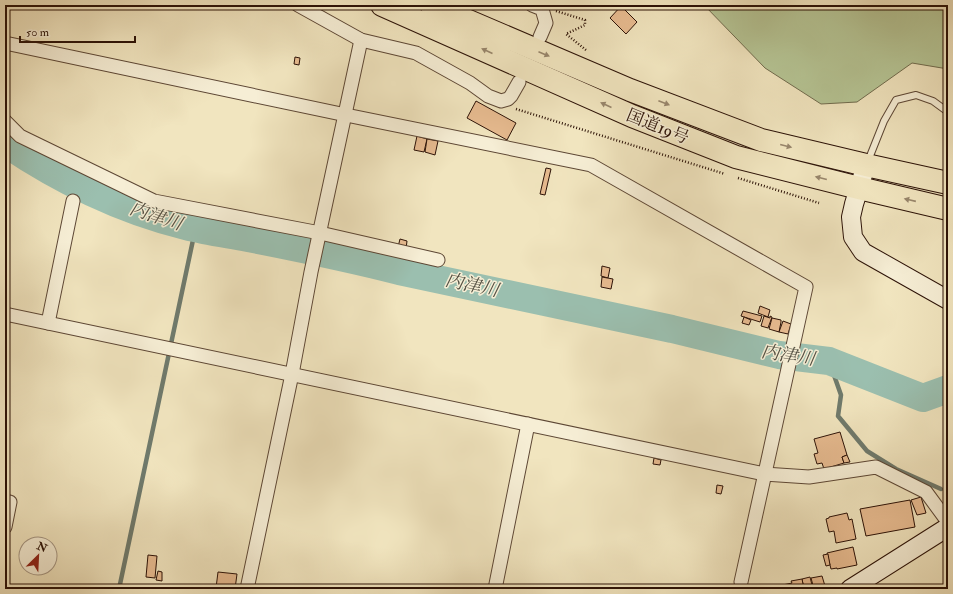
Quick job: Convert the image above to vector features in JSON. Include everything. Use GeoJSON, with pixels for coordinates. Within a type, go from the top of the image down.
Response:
{"type":"FeatureCollection","features":[{"type":"Feature","properties":{"kind":"highway","name":"国道19号"},"geometry":{"type":"LineString","coordinates":[[382,5],[632,116],[728,154],[859,188],[948,209]]}},
{"type":"Feature","properties":{"kind":"highway","name":"国道19号"},"geometry":{"type":"LineString","coordinates":[[431,5],[630,90],[761,140],[948,183]]}},
{"type":"Feature","properties":{"kind":"street"},"geometry":{"type":"LineString","coordinates":[[298,5],[361,40],[416,53],[470,83],[488,96],[501,101],[508,100],[519,82]]}},
{"type":"Feature","properties":{"kind":"street"},"geometry":{"type":"LineString","coordinates":[[537,9],[546,23],[540,37]]}},
{"type":"Feature","properties":{"kind":"street"},"geometry":{"type":"LineString","coordinates":[[247,589],[361,40]]}},
{"type":"Feature","properties":{"kind":"street"},"geometry":{"type":"LineString","coordinates":[[5,43],[346,116],[591,165],[806,287],[741,582]]}},
{"type":"Feature","properties":{"kind":"street"},"geometry":{"type":"LineString","coordinates":[[5,121],[20,136],[154,201],[320,233],[438,260]]}},
{"type":"Feature","properties":{"kind":"street"},"geometry":{"type":"LineString","coordinates":[[866,165],[851,216],[853,237],[863,252],[948,300]]}},
{"type":"Feature","properties":{"kind":"street"},"geometry":{"type":"LineString","coordinates":[[48,322],[73,201]]}},
{"type":"Feature","properties":{"kind":"street"},"geometry":{"type":"LineString","coordinates":[[5,314],[764,474],[809,477],[876,467],[926,492],[948,522]]}},
{"type":"Feature","properties":{"kind":"street"},"geometry":{"type":"LineString","coordinates":[[494,589],[528,424]]}},
{"type":"Feature","properties":{"kind":"street"},"geometry":{"type":"LineString","coordinates":[[5,501],[10,502],[5,527]]}},
{"type":"Feature","properties":{"kind":"street"},"geometry":{"type":"LineString","coordinates":[[850,589],[948,527]]}},
{"type":"Feature","properties":{"kind":"lane"},"geometry":{"type":"LineString","coordinates":[[866,165],[884,121],[896,100],[916,95],[932,101],[948,112]]}},
{"type":"Feature","properties":{"kind":"path"},"geometry":{"type":"LineString","coordinates":[[537,9],[551,10],[585,20],[585,25],[566,34],[587,51]]}},
{"type":"Feature","properties":{"kind":"path"},"geometry":{"type":"LineString","coordinates":[[501,101],[506,106],[520,111],[730,176]]}},
{"type":"Feature","properties":{"kind":"path"},"geometry":{"type":"LineString","coordinates":[[737,178],[819,203]]}},
{"type":"Feature","properties":{"kind":"green space"},"geometry":{"type":"Polygon","coordinates":[[[704,5],[948,5],[948,69],[912,63],[857,102],[821,104],[765,68],[704,5]]]}},
{"type":"Feature","properties":{"kind":"building"},"geometry":{"type":"Polygon","coordinates":[[[622,5],[624,7],[623,8],[637,22],[626,34],[610,18],[622,5]]]}},
{"type":"Feature","properties":{"kind":"building"},"geometry":{"type":"Polygon","coordinates":[[[295,57],[300,58],[299,65],[294,64],[295,57]]]}},
{"type":"Feature","properties":{"kind":"building"},"geometry":{"type":"Polygon","coordinates":[[[476,101],[516,123],[507,140],[467,118],[476,101]]]}},
{"type":"Feature","properties":{"kind":"building"},"geometry":{"type":"Polygon","coordinates":[[[417,136],[427,139],[424,152],[414,150],[417,136]]]}},
{"type":"Feature","properties":{"kind":"building"},"geometry":{"type":"Polygon","coordinates":[[[427,139],[438,141],[435,155],[425,152],[427,139]]]}},
{"type":"Feature","properties":{"kind":"building"},"geometry":{"type":"Polygon","coordinates":[[[546,168],[551,169],[545,195],[540,194],[546,168]]]}},
{"type":"Feature","properties":{"kind":"building"},"geometry":{"type":"Polygon","coordinates":[[[400,239],[407,241],[406,249],[398,247],[400,239]]]}},
{"type":"Feature","properties":{"kind":"building"},"geometry":{"type":"Polygon","coordinates":[[[602,266],[610,268],[608,278],[601,276],[602,266]]]}},
{"type":"Feature","properties":{"kind":"building"},"geometry":{"type":"Polygon","coordinates":[[[602,277],[613,279],[611,289],[601,287],[602,277]]]}},
{"type":"Feature","properties":{"kind":"building"},"geometry":{"type":"Polygon","coordinates":[[[760,306],[770,310],[768,317],[758,313],[760,306]]]}},
{"type":"Feature","properties":{"kind":"building"},"geometry":{"type":"Polygon","coordinates":[[[743,311],[762,316],[760,322],[741,316],[743,311]]]}},
{"type":"Feature","properties":{"kind":"building"},"geometry":{"type":"Polygon","coordinates":[[[764,316],[770,318],[770,316],[772,317],[768,328],[761,326],[764,316]]]}},
{"type":"Feature","properties":{"kind":"building"},"geometry":{"type":"Polygon","coordinates":[[[744,317],[751,320],[749,325],[742,323],[744,317]]]}},
{"type":"Feature","properties":{"kind":"building"},"geometry":{"type":"Polygon","coordinates":[[[772,318],[781,320],[779,332],[769,329],[772,318]]]}},
{"type":"Feature","properties":{"kind":"building"},"geometry":{"type":"Polygon","coordinates":[[[783,321],[791,324],[788,334],[779,332],[783,321]]]}},
{"type":"Feature","properties":{"kind":"building"},"geometry":{"type":"Polygon","coordinates":[[[840,432],[847,455],[842,457],[844,463],[824,469],[822,463],[817,464],[814,454],[818,453],[814,439],[840,432]]]}},
{"type":"Feature","properties":{"kind":"building"},"geometry":{"type":"Polygon","coordinates":[[[847,455],[850,462],[844,463],[842,457],[847,455]]]}},
{"type":"Feature","properties":{"kind":"building"},"geometry":{"type":"Polygon","coordinates":[[[654,458],[661,460],[660,465],[653,464],[654,458]]]}},
{"type":"Feature","properties":{"kind":"building"},"geometry":{"type":"Polygon","coordinates":[[[717,485],[723,486],[721,494],[716,493],[717,485]]]}},
{"type":"Feature","properties":{"kind":"building"},"geometry":{"type":"Polygon","coordinates":[[[921,497],[926,513],[917,515],[911,500],[921,497]]]}},
{"type":"Feature","properties":{"kind":"building"},"geometry":{"type":"Polygon","coordinates":[[[910,500],[915,527],[866,536],[860,509],[910,500]]]}},
{"type":"Feature","properties":{"kind":"building"},"geometry":{"type":"Polygon","coordinates":[[[847,513],[849,520],[852,519],[856,539],[836,543],[834,531],[829,532],[826,519],[847,513]]]}},
{"type":"Feature","properties":{"kind":"building"},"geometry":{"type":"Polygon","coordinates":[[[853,547],[857,565],[831,569],[827,553],[853,547]]]}},
{"type":"Feature","properties":{"kind":"building"},"geometry":{"type":"Polygon","coordinates":[[[828,554],[830,565],[826,566],[823,555],[828,554]]]}},
{"type":"Feature","properties":{"kind":"building"},"geometry":{"type":"Polygon","coordinates":[[[148,555],[157,556],[155,578],[146,577],[148,555]]]}},
{"type":"Feature","properties":{"kind":"building"},"geometry":{"type":"Polygon","coordinates":[[[158,571],[162,572],[162,581],[156,580],[158,571]]]}},
{"type":"Feature","properties":{"kind":"building"},"geometry":{"type":"Polygon","coordinates":[[[218,572],[237,574],[235,589],[216,588],[218,572]]]}},
{"type":"Feature","properties":{"kind":"building"},"geometry":{"type":"Polygon","coordinates":[[[822,576],[825,586],[814,589],[811,578],[822,576]]]}},
{"type":"Feature","properties":{"kind":"building"},"geometry":{"type":"Polygon","coordinates":[[[810,577],[813,589],[804,589],[802,579],[810,577]]]}},
{"type":"Feature","properties":{"kind":"building"},"geometry":{"type":"Polygon","coordinates":[[[802,579],[804,589],[773,589],[773,587],[802,579]]]}},
{"type":"Feature","properties":{"kind":"waterway","name":"内津川"},"geometry":{"type":"LineString","coordinates":[[5,143],[47,169],[91,192],[115,203],[162,220],[324,253],[399,271],[672,329],[779,355],[829,361],[923,398],[948,389]]}},
{"type":"Feature","properties":{"kind":"waterway"},"geometry":{"type":"LineString","coordinates":[[119,589],[193,240],[186,226]]}},
{"type":"Feature","properties":{"kind":"waterway"},"geometry":{"type":"LineString","coordinates":[[829,361],[841,395],[838,416],[867,451],[896,469],[941,489]]}}]}
